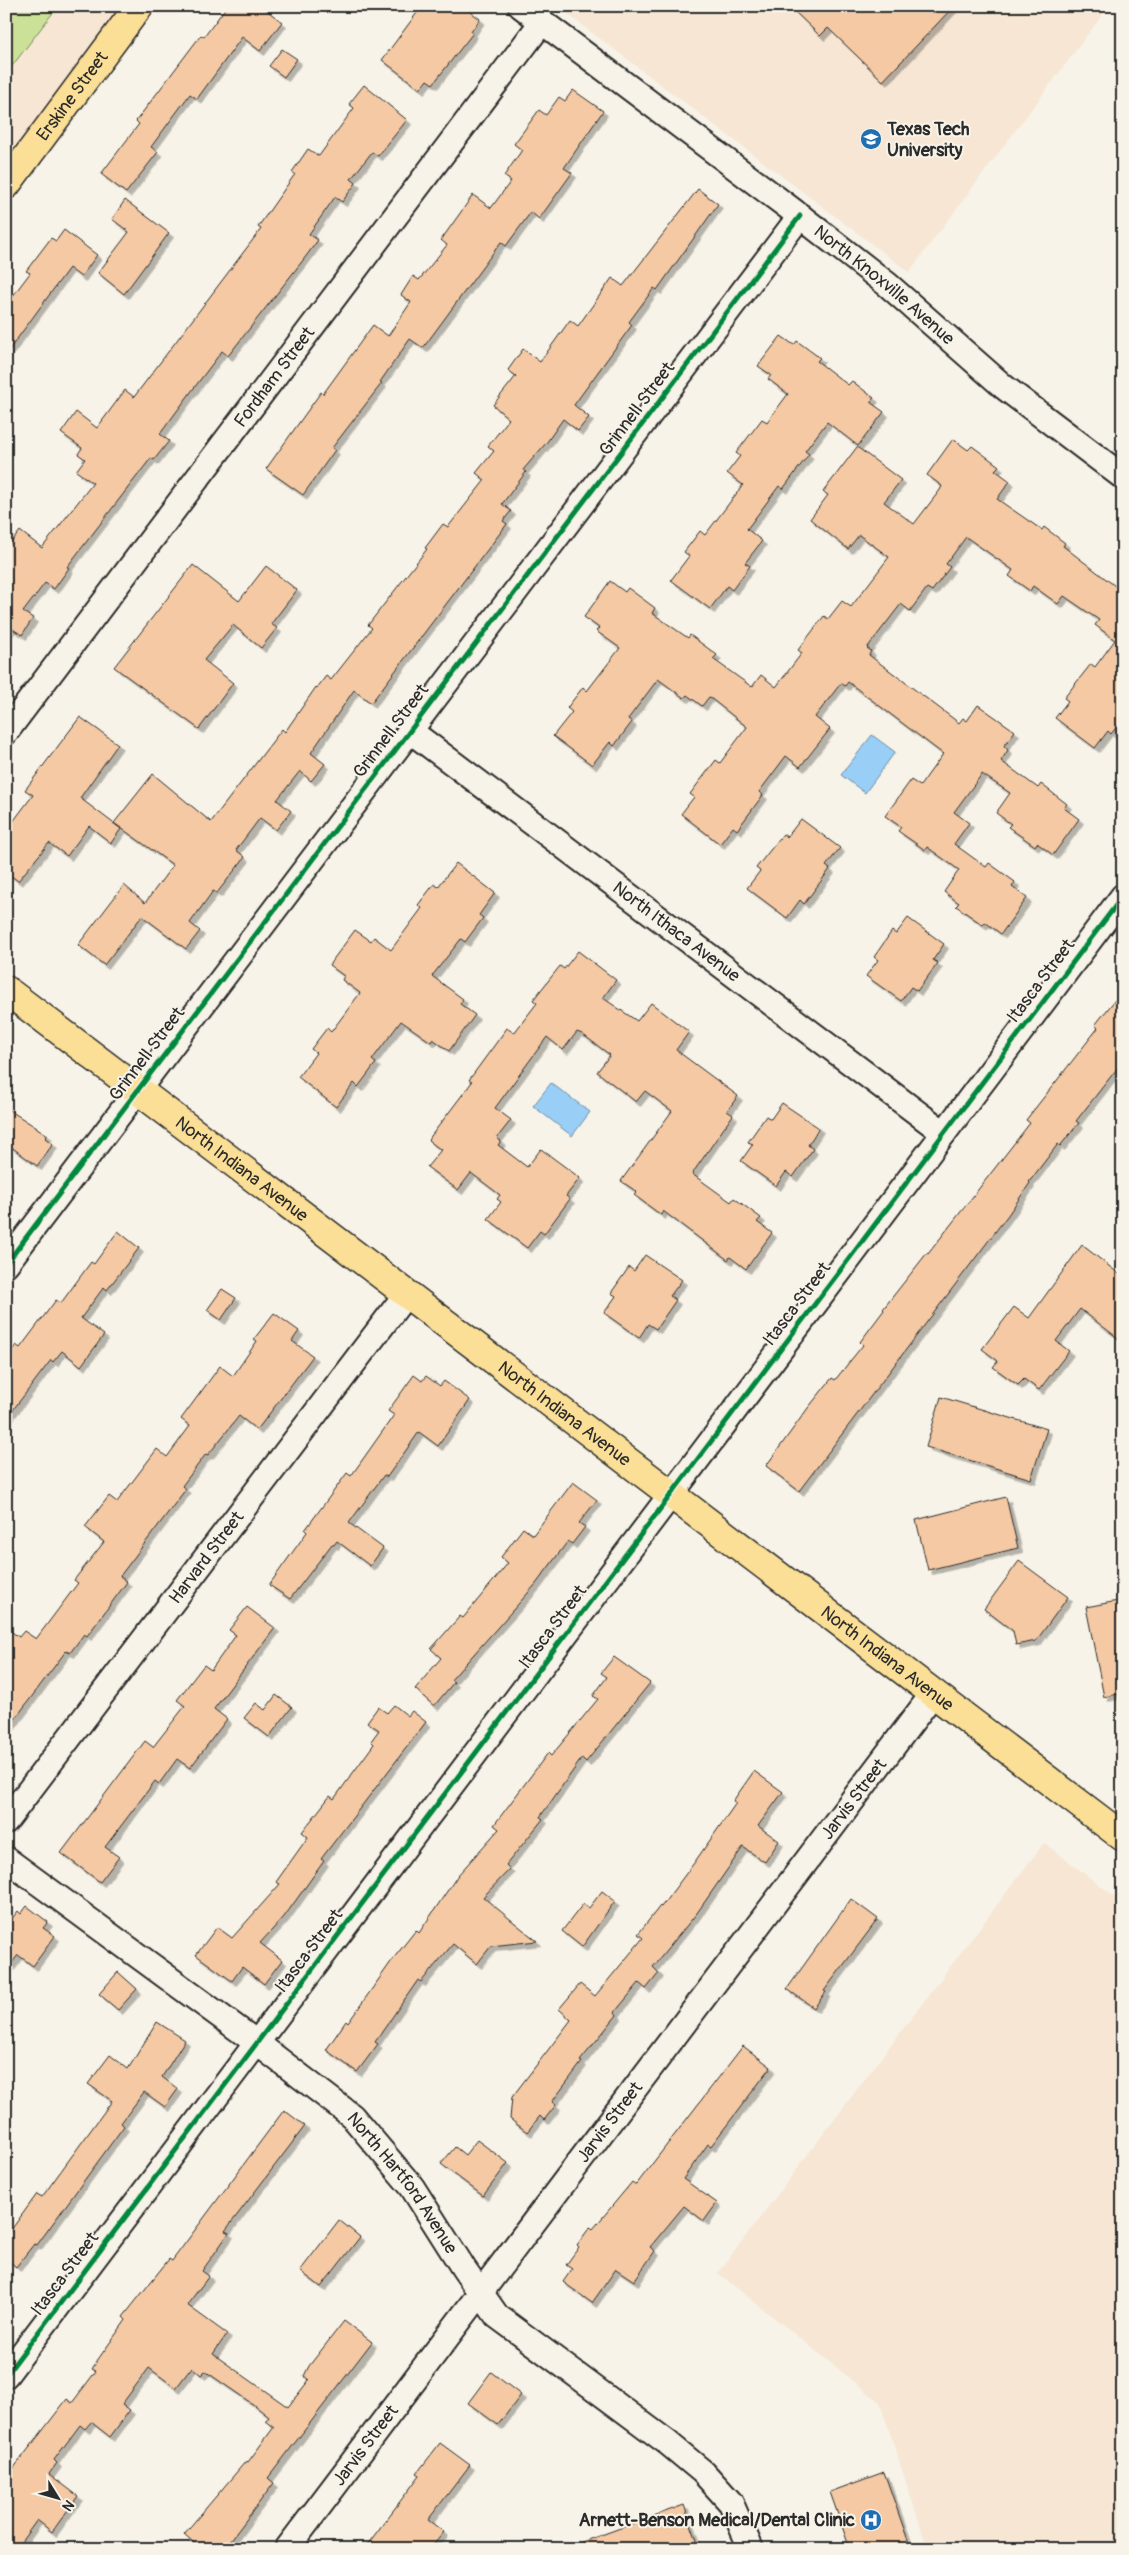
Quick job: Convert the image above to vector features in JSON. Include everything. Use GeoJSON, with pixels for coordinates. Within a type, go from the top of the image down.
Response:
{"type":"FeatureCollection","features":[{"type":"Feature","properties":{"kind":"main road","name":"Erskine Street"},"geometry":{"type":"LineString","coordinates":[[6,184],[139,6]]}},
{"type":"Feature","properties":{"kind":"main road","name":"North Indiana Avenue"},"geometry":{"type":"LineString","coordinates":[[6,990],[407,1293],[932,1695],[1123,1837]]}},
{"type":"Feature","properties":{"kind":"street","name":"North Knoxville Avenue"},"geometry":{"type":"LineString","coordinates":[[521,6],[800,216],[888,285],[1004,387],[1123,477]]}},
{"type":"Feature","properties":{"kind":"street","name":"Fordham Street"},"geometry":{"type":"LineString","coordinates":[[6,732],[542,22]]}},
{"type":"Feature","properties":{"kind":"street","name":"Grinnell Street"},"geometry":{"type":"LineString","coordinates":[[6,1264],[800,216]]}},
{"type":"Feature","properties":{"kind":"street","name":"North Ithaca Avenue"},"geometry":{"type":"LineString","coordinates":[[409,730],[944,1133]]}},
{"type":"Feature","properties":{"kind":"street","name":"Itasca Street"},"geometry":{"type":"LineString","coordinates":[[6,2375],[1123,896]]}},
{"type":"Feature","properties":{"kind":"street","name":"Harvard Street"},"geometry":{"type":"LineString","coordinates":[[6,1821],[407,1293]]}},
{"type":"Feature","properties":{"kind":"street","name":"Jarvis Street"},"geometry":{"type":"LineString","coordinates":[[287,2549],[479,2291],[932,1695]]}},
{"type":"Feature","properties":{"kind":"street","name":"North Hartford Avenue"},"geometry":{"type":"LineString","coordinates":[[6,1859],[257,2043],[352,2116],[412,2187],[479,2291],[498,2316],[668,2443],[703,2472],[731,2503],[752,2549]]}},
{"type":"Feature","properties":{"kind":"shaded area"},"geometry":{"type":"Polygon","coordinates":[[[6,6],[127,6],[6,167],[6,6]]]}},
{"type":"Feature","properties":{"kind":"shaded area","name":"Texas Tech University"},"geometry":{"type":"Polygon","coordinates":[[[557,6],[1109,6],[909,272],[557,6]]]}},
{"type":"Feature","properties":{"kind":"shaded area"},"geometry":{"type":"Polygon","coordinates":[[[1044,1843],[1123,1903],[1123,2549],[928,2549],[880,2402],[718,2273],[1044,1843]]]}},
{"type":"Feature","properties":{"kind":"green space"},"geometry":{"type":"Polygon","coordinates":[[[6,6],[58,6],[6,74],[6,6]]]}},
{"type":"Feature","properties":{"kind":"water"},"geometry":{"type":"Polygon","coordinates":[[[872,735],[895,752],[865,793],[841,775],[872,735]]]}},
{"type":"Feature","properties":{"kind":"water"},"geometry":{"type":"Polygon","coordinates":[[[551,1083],[590,1112],[572,1136],[533,1106],[551,1083]]]}},
{"type":"Feature","properties":{"kind":"building"},"geometry":{"type":"Polygon","coordinates":[[[227,6],[261,6],[282,22],[260,51],[242,37],[197,99],[190,94],[151,147],[158,152],[126,193],[101,174],[139,124],[136,121],[201,35],[204,37],[227,6]]]}},
{"type":"Feature","properties":{"kind":"building"},"geometry":{"type":"Polygon","coordinates":[[[422,6],[463,6],[480,19],[471,32],[473,33],[433,84],[427,80],[420,89],[382,60],[422,6]]]}},
{"type":"Feature","properties":{"kind":"building"},"geometry":{"type":"Polygon","coordinates":[[[789,6],[954,6],[883,81],[828,28],[820,36],[789,6]]]}},
{"type":"Feature","properties":{"kind":"building"},"geometry":{"type":"Polygon","coordinates":[[[282,49],[297,59],[284,77],[269,66],[282,49]]]}},
{"type":"Feature","properties":{"kind":"building"},"geometry":{"type":"Polygon","coordinates":[[[364,85],[407,120],[378,156],[372,152],[351,179],[356,183],[342,202],[335,197],[309,234],[318,240],[228,356],[222,351],[160,434],[169,441],[154,460],[151,458],[67,567],[69,568],[54,589],[45,583],[23,612],[33,618],[22,635],[11,628],[6,634],[6,549],[20,531],[42,548],[93,483],[76,471],[85,459],[78,454],[82,448],[61,433],[76,412],[97,428],[125,390],[134,397],[261,229],[258,227],[295,174],[292,172],[308,149],[319,156],[354,108],[349,104],[364,85]]]}},
{"type":"Feature","properties":{"kind":"building"},"geometry":{"type":"Polygon","coordinates":[[[573,90],[603,111],[564,168],[572,173],[539,219],[531,212],[506,246],[501,242],[423,348],[410,339],[380,382],[382,383],[332,448],[335,450],[303,495],[266,469],[321,392],[323,394],[373,325],[388,336],[411,302],[401,295],[413,276],[419,280],[447,245],[441,240],[473,195],[491,208],[511,181],[504,176],[522,150],[514,144],[539,110],[546,115],[559,97],[565,101],[573,90]]]}},
{"type":"Feature","properties":{"kind":"building"},"geometry":{"type":"Polygon","coordinates":[[[698,189],[718,204],[657,290],[654,288],[629,322],[632,325],[574,405],[589,417],[578,431],[563,419],[547,442],[523,470],[526,472],[502,504],[511,511],[503,521],[507,524],[371,703],[354,690],[311,753],[325,764],[311,781],[300,771],[277,800],[291,811],[276,830],[260,818],[236,850],[245,857],[217,893],[213,891],[190,923],[200,931],[186,949],[142,916],[104,965],[78,945],[124,885],[145,903],[173,865],[114,823],[153,774],[211,822],[282,729],[285,732],[316,687],[326,676],[331,680],[372,628],[368,625],[427,549],[425,548],[443,524],[448,527],[485,480],[476,473],[494,451],[488,446],[509,419],[493,405],[516,376],[508,370],[523,349],[540,362],[570,320],[578,326],[612,278],[623,286],[698,189]]]}},
{"type":"Feature","properties":{"kind":"building"},"geometry":{"type":"Polygon","coordinates":[[[125,200],[169,233],[124,294],[98,273],[129,232],[112,219],[125,200]]]}},
{"type":"Feature","properties":{"kind":"building"},"geometry":{"type":"Polygon","coordinates":[[[64,230],[97,255],[81,277],[69,268],[6,354],[6,305],[30,273],[26,271],[51,238],[56,241],[64,230]]]}},
{"type":"Feature","properties":{"kind":"building"},"geometry":{"type":"Polygon","coordinates":[[[781,336],[794,345],[797,341],[820,358],[817,361],[848,385],[852,381],[874,398],[870,402],[884,412],[858,446],[827,422],[805,451],[809,454],[783,489],[779,486],[747,529],[762,541],[745,563],[750,566],[732,590],[727,586],[710,609],[671,580],[689,556],[684,552],[700,531],[705,535],[743,485],[727,473],[740,456],[736,453],[762,419],[767,422],[788,394],[768,379],[771,375],[758,366],[781,336]]]}},
{"type":"Feature","properties":{"kind":"building"},"geometry":{"type":"Polygon","coordinates":[[[953,439],[968,450],[972,446],[999,466],[995,470],[1010,481],[997,499],[1042,530],[1044,527],[1065,543],[1063,546],[1123,592],[1123,719],[1111,734],[1108,731],[1095,748],[1055,718],[1068,701],[1064,698],[1091,664],[1095,667],[1115,640],[1095,625],[1099,620],[1064,596],[1058,604],[1033,586],[1030,591],[1009,576],[1013,570],[966,537],[946,564],[950,567],[932,591],[927,588],[910,611],[901,604],[867,648],[871,651],[869,655],[959,723],[963,718],[967,721],[978,705],[1015,731],[1004,746],[1008,750],[1001,761],[1038,788],[1041,784],[1067,804],[1064,808],[1079,819],[1053,855],[1037,843],[1035,846],[1008,827],[1011,824],[996,813],[1010,793],[982,774],[954,812],[969,823],[954,844],[986,867],[989,863],[1015,882],[1012,887],[1027,898],[1001,934],[985,922],[983,925],[956,906],[959,903],[944,892],[959,870],[927,847],[925,850],[898,831],[901,827],[885,816],[911,780],[920,786],[943,754],[848,682],[845,686],[841,683],[815,717],[830,729],[800,767],[786,756],[759,792],[763,795],[737,830],[733,827],[720,844],[681,814],[694,797],[690,794],[716,760],[720,763],[747,727],[709,697],[702,706],[687,695],[684,698],[658,679],[628,719],[632,722],[614,746],[610,742],[592,765],[553,736],[572,712],[567,708],[583,687],[587,691],[620,648],[596,631],[599,628],[584,617],[610,581],[625,592],[628,588],[655,608],[652,613],[688,638],[690,635],[717,655],[713,659],[752,687],[761,675],[776,687],[802,653],[798,650],[824,616],[828,619],[842,601],[851,607],[889,557],[859,535],[848,549],[810,519],[828,495],[823,492],[857,447],[901,480],[884,502],[914,524],[942,486],[927,475],[953,439]]]}},
{"type":"Feature","properties":{"kind":"building"},"geometry":{"type":"Polygon","coordinates":[[[193,565],[239,601],[266,566],[297,590],[271,624],[277,628],[261,648],[233,625],[204,660],[233,683],[199,729],[114,667],[193,565]]]}},
{"type":"Feature","properties":{"kind":"building"},"geometry":{"type":"Polygon","coordinates":[[[80,717],[118,744],[80,798],[121,829],[111,843],[89,826],[67,856],[49,843],[18,881],[6,872],[6,831],[33,795],[25,790],[80,717]]]}},
{"type":"Feature","properties":{"kind":"building"},"geometry":{"type":"Polygon","coordinates":[[[801,819],[840,848],[826,866],[830,869],[804,904],[800,900],[787,918],[747,888],[760,871],[756,868],[783,834],[787,837],[801,819]]]}},
{"type":"Feature","properties":{"kind":"building"},"geometry":{"type":"Polygon","coordinates":[[[456,863],[495,893],[479,915],[483,918],[465,942],[461,939],[432,976],[463,999],[460,1004],[475,1015],[449,1051],[433,1039],[431,1042],[401,1021],[372,1060],[376,1063],[358,1087],[354,1083],[336,1107],[298,1077],[316,1053],[311,1049],[327,1028],[331,1032],[360,993],[342,980],[344,976],[329,965],[355,930],[371,941],[374,937],[391,950],[422,908],[418,905],[434,884],[438,887],[456,863]]]}},
{"type":"Feature","properties":{"kind":"building"},"geometry":{"type":"Polygon","coordinates":[[[908,918],[944,944],[933,960],[938,963],[917,991],[911,987],[901,1001],[866,976],[878,960],[874,957],[892,931],[896,934],[908,918]]]}},
{"type":"Feature","properties":{"kind":"building"},"geometry":{"type":"Polygon","coordinates":[[[578,951],[616,980],[603,998],[637,1021],[651,1003],[689,1032],[676,1050],[738,1096],[727,1111],[733,1115],[692,1174],[731,1202],[734,1198],[761,1218],[757,1222],[772,1233],[746,1269],[730,1257],[728,1260],[663,1211],[661,1215],[634,1195],[637,1192],[621,1181],[672,1111],[645,1091],[636,1102],[597,1072],[610,1055],[577,1032],[563,1050],[547,1037],[495,1108],[511,1120],[497,1138],[501,1141],[498,1145],[527,1167],[541,1149],[580,1178],[566,1196],[570,1199],[544,1234],[540,1231],[527,1248],[488,1219],[501,1202],[497,1199],[500,1195],[471,1173],[458,1190],[427,1167],[441,1150],[428,1140],[472,1082],[469,1080],[507,1028],[514,1033],[537,1003],[533,1000],[560,966],[564,969],[578,951]]]}},
{"type":"Feature","properties":{"kind":"building"},"geometry":{"type":"Polygon","coordinates":[[[1123,990],[1123,1061],[1076,1121],[1079,1123],[1060,1146],[1058,1144],[1029,1182],[1008,1215],[799,1491],[766,1466],[832,1378],[835,1380],[863,1345],[860,1342],[883,1309],[1030,1123],[1026,1120],[1098,1028],[1095,1025],[1123,990]]]}},
{"type":"Feature","properties":{"kind":"building"},"geometry":{"type":"Polygon","coordinates":[[[782,1103],[819,1128],[808,1145],[813,1149],[793,1177],[786,1172],[776,1186],[741,1161],[753,1144],[748,1142],[766,1116],[771,1119],[782,1103]]]}},
{"type":"Feature","properties":{"kind":"building"},"geometry":{"type":"Polygon","coordinates":[[[6,1108],[48,1135],[45,1138],[53,1144],[37,1166],[6,1143],[6,1108]]]}},
{"type":"Feature","properties":{"kind":"building"},"geometry":{"type":"Polygon","coordinates":[[[118,1231],[139,1248],[107,1290],[104,1287],[81,1318],[104,1335],[81,1366],[62,1351],[53,1362],[51,1360],[6,1419],[6,1358],[16,1345],[20,1348],[56,1300],[61,1303],[91,1262],[94,1264],[118,1231]]]}},
{"type":"Feature","properties":{"kind":"building"},"geometry":{"type":"Polygon","coordinates":[[[1082,1245],[1123,1277],[1123,1342],[1080,1309],[1056,1341],[1069,1351],[1039,1390],[1024,1379],[1018,1385],[993,1367],[998,1361],[982,1349],[1014,1307],[1029,1318],[1082,1245]]]}},
{"type":"Feature","properties":{"kind":"building"},"geometry":{"type":"Polygon","coordinates":[[[645,1255],[682,1280],[670,1296],[676,1300],[656,1329],[648,1324],[639,1338],[604,1313],[616,1296],[611,1293],[629,1267],[634,1271],[645,1255]]]}},
{"type":"Feature","properties":{"kind":"building"},"geometry":{"type":"Polygon","coordinates":[[[222,1289],[236,1298],[221,1320],[207,1310],[222,1289]]]}},
{"type":"Feature","properties":{"kind":"building"},"geometry":{"type":"Polygon","coordinates":[[[274,1313],[299,1331],[292,1341],[313,1356],[257,1430],[239,1416],[208,1455],[206,1454],[182,1486],[186,1489],[120,1576],[127,1582],[87,1636],[84,1634],[70,1653],[66,1651],[6,1731],[6,1628],[19,1637],[24,1631],[36,1639],[78,1583],[74,1580],[104,1542],[85,1527],[109,1496],[117,1502],[157,1449],[167,1457],[190,1426],[181,1419],[220,1366],[233,1376],[257,1341],[254,1339],[274,1313]]]}},
{"type":"Feature","properties":{"kind":"building"},"geometry":{"type":"Polygon","coordinates":[[[414,1375],[422,1381],[426,1376],[440,1386],[444,1381],[470,1400],[438,1446],[419,1432],[387,1477],[384,1475],[349,1523],[383,1548],[370,1566],[337,1541],[334,1545],[332,1544],[290,1599],[269,1585],[307,1532],[305,1530],[347,1473],[351,1476],[394,1415],[388,1411],[414,1375]]]}},
{"type":"Feature","properties":{"kind":"building"},"geometry":{"type":"Polygon","coordinates":[[[941,1397],[1047,1429],[1031,1479],[926,1447],[941,1397]]]}},
{"type":"Feature","properties":{"kind":"building"},"geometry":{"type":"Polygon","coordinates":[[[573,1482],[597,1500],[579,1523],[585,1527],[572,1544],[568,1541],[536,1584],[451,1680],[454,1682],[434,1706],[415,1689],[441,1658],[431,1649],[460,1616],[463,1618],[508,1563],[501,1557],[523,1528],[533,1535],[573,1482]]]}},
{"type":"Feature","properties":{"kind":"building"},"geometry":{"type":"Polygon","coordinates":[[[1006,1497],[1018,1548],[928,1570],[916,1520],[1006,1497]]]}},
{"type":"Feature","properties":{"kind":"building"},"geometry":{"type":"Polygon","coordinates":[[[1019,1561],[1068,1597],[1036,1641],[1016,1645],[1013,1631],[984,1609],[1019,1561]]]}},
{"type":"Feature","properties":{"kind":"building"},"geometry":{"type":"Polygon","coordinates":[[[1123,1600],[1123,1693],[1104,1697],[1086,1607],[1123,1600]]]}},
{"type":"Feature","properties":{"kind":"building"},"geometry":{"type":"Polygon","coordinates":[[[247,1607],[275,1628],[214,1709],[227,1719],[190,1768],[177,1759],[159,1784],[155,1781],[105,1847],[119,1857],[100,1882],[61,1853],[145,1741],[153,1747],[185,1706],[177,1700],[204,1665],[211,1670],[236,1635],[229,1630],[247,1607]]]}},
{"type":"Feature","properties":{"kind":"building"},"geometry":{"type":"Polygon","coordinates":[[[614,1657],[650,1683],[586,1762],[582,1758],[540,1817],[543,1819],[506,1865],[510,1869],[483,1897],[537,1941],[491,1946],[477,1964],[453,1944],[421,1982],[418,1980],[375,2042],[378,2044],[357,2072],[326,2050],[416,1930],[419,1933],[458,1875],[499,1829],[494,1825],[548,1753],[551,1756],[598,1699],[593,1696],[607,1677],[601,1673],[614,1657]]]}},
{"type":"Feature","properties":{"kind":"building"},"geometry":{"type":"Polygon","coordinates":[[[276,1695],[292,1707],[269,1737],[244,1718],[256,1703],[265,1710],[276,1695]]]}},
{"type":"Feature","properties":{"kind":"building"},"geometry":{"type":"Polygon","coordinates":[[[394,1705],[408,1716],[412,1711],[426,1722],[321,1859],[324,1861],[284,1917],[260,1943],[282,1960],[264,1984],[242,1967],[232,1981],[196,1955],[217,1927],[232,1938],[280,1884],[276,1882],[308,1837],[302,1832],[330,1796],[334,1799],[374,1744],[371,1741],[379,1730],[367,1722],[378,1707],[387,1713],[394,1705]]]}},
{"type":"Feature","properties":{"kind":"building"},"geometry":{"type":"Polygon","coordinates":[[[754,1771],[783,1792],[758,1826],[779,1841],[765,1862],[743,1847],[697,1913],[653,1967],[659,1973],[646,1989],[639,1983],[615,2012],[617,2015],[580,2061],[582,2062],[552,2102],[556,2105],[544,2120],[540,2116],[527,2132],[510,2119],[512,2097],[571,2020],[559,2009],[580,1984],[595,1996],[643,1938],[638,1934],[694,1863],[736,1803],[733,1801],[754,1771]]]}},
{"type":"Feature","properties":{"kind":"building"},"geometry":{"type":"Polygon","coordinates":[[[602,1891],[615,1901],[582,1947],[562,1931],[583,1904],[589,1908],[602,1891]]]}},
{"type":"Feature","properties":{"kind":"building"},"geometry":{"type":"Polygon","coordinates":[[[851,1899],[878,1919],[824,1991],[826,1992],[814,2008],[787,1989],[851,1899]]]}},
{"type":"Feature","properties":{"kind":"building"},"geometry":{"type":"Polygon","coordinates":[[[27,1906],[48,1922],[43,1928],[55,1936],[33,1966],[18,1955],[6,1971],[6,1926],[18,1911],[21,1914],[27,1906]]]}},
{"type":"Feature","properties":{"kind":"building"},"geometry":{"type":"Polygon","coordinates":[[[118,1972],[137,1989],[118,2010],[99,1994],[118,1972]]]}},
{"type":"Feature","properties":{"kind":"building"},"geometry":{"type":"Polygon","coordinates":[[[157,2022],[185,2040],[162,2077],[178,2089],[165,2107],[144,2092],[121,2123],[124,2126],[37,2245],[34,2244],[16,2267],[6,2258],[6,2237],[37,2194],[42,2197],[112,2101],[88,2084],[110,2055],[128,2069],[157,2022]]]}},
{"type":"Feature","properties":{"kind":"building"},"geometry":{"type":"Polygon","coordinates":[[[743,2046],[771,2067],[711,2146],[708,2144],[683,2179],[717,2203],[704,2221],[684,2206],[650,2247],[655,2251],[634,2281],[616,2269],[592,2303],[563,2282],[572,2269],[566,2265],[579,2247],[577,2245],[590,2227],[593,2229],[632,2182],[636,2185],[743,2046]]]}},
{"type":"Feature","properties":{"kind":"building"},"geometry":{"type":"Polygon","coordinates":[[[284,2110],[305,2126],[225,2231],[229,2233],[202,2271],[209,2276],[187,2305],[227,2334],[213,2354],[288,2407],[309,2380],[304,2376],[309,2366],[344,2321],[372,2342],[268,2478],[274,2483],[224,2549],[201,2549],[184,2534],[246,2461],[248,2462],[274,2427],[266,2421],[269,2417],[254,2405],[205,2371],[201,2375],[192,2367],[176,2388],[149,2368],[122,2404],[130,2410],[110,2437],[91,2422],[85,2429],[80,2425],[54,2460],[57,2463],[49,2474],[78,2496],[52,2532],[37,2520],[16,2549],[6,2549],[6,2478],[67,2399],[72,2403],[96,2371],[92,2369],[126,2320],[123,2317],[169,2259],[172,2261],[284,2110]]]}},
{"type":"Feature","properties":{"kind":"building"},"geometry":{"type":"Polygon","coordinates":[[[477,2140],[508,2163],[483,2196],[441,2164],[455,2147],[465,2155],[477,2140]]]}},
{"type":"Feature","properties":{"kind":"building"},"geometry":{"type":"Polygon","coordinates":[[[339,2220],[360,2237],[321,2287],[300,2271],[339,2220]]]}},
{"type":"Feature","properties":{"kind":"building"},"geometry":{"type":"Polygon","coordinates":[[[491,2372],[521,2395],[498,2425],[468,2403],[491,2372]]]}},
{"type":"Feature","properties":{"kind":"building"},"geometry":{"type":"Polygon","coordinates":[[[440,2443],[470,2465],[428,2520],[444,2532],[430,2549],[364,2549],[420,2475],[417,2473],[440,2443]]]}},
{"type":"Feature","properties":{"kind":"building","name":"Arnett-Benson Medical/Dental Clinic"},"geometry":{"type":"Polygon","coordinates":[[[884,2472],[911,2549],[850,2549],[830,2492],[884,2472]]]}},
{"type":"Feature","properties":{"kind":"building"},"geometry":{"type":"Polygon","coordinates":[[[684,2505],[700,2549],[569,2549],[568,2547],[684,2505]]]}},
{"type":"Feature","properties":{"kind":"cycle path"},"geometry":{"type":"LineString","coordinates":[[6,1264],[800,216]]}},
{"type":"Feature","properties":{"kind":"cycle path"},"geometry":{"type":"LineString","coordinates":[[6,2375],[1123,896]]}},
{"type":"Feature","properties":{"kind":"place","name":"Texas Tech University"},"geometry":{"type":"Point","coordinates":[871,139]}},
{"type":"Feature","properties":{"kind":"place","name":"Arnett-Benson Medical/Dental Clinic"},"geometry":{"type":"Point","coordinates":[871,2520]}}]}
